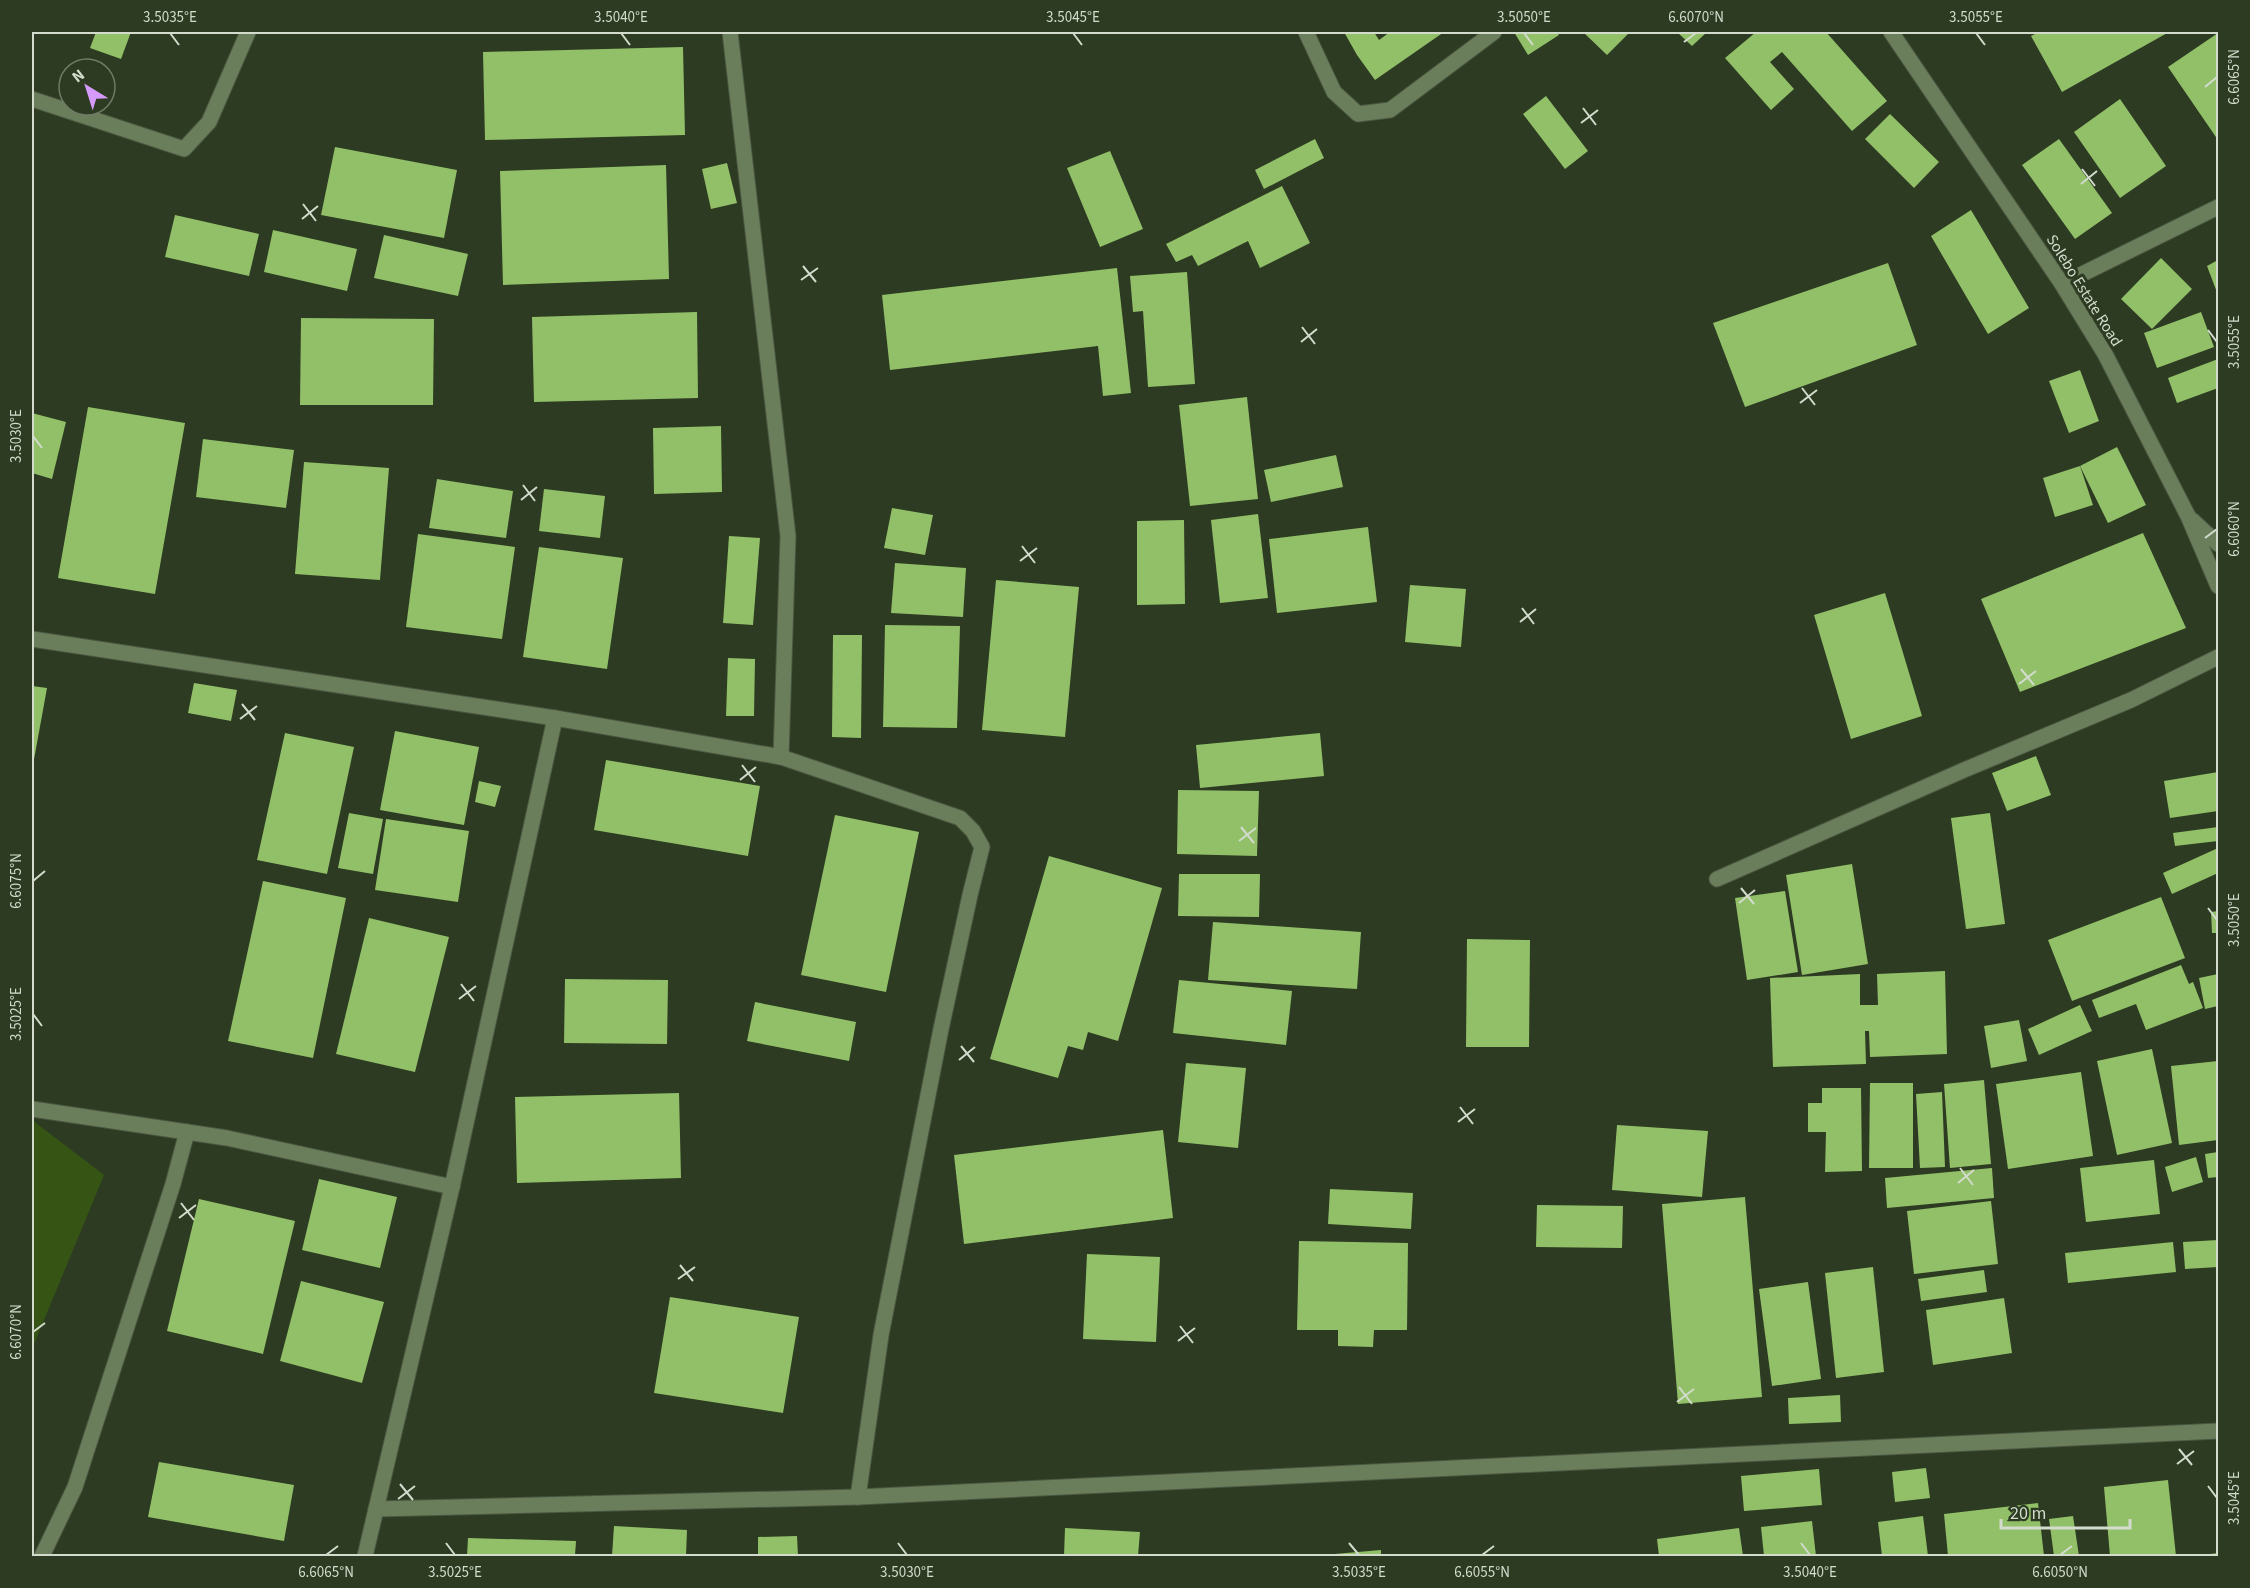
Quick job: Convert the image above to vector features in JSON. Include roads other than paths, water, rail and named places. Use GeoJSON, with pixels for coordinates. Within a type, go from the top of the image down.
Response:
{"type":"FeatureCollection","features":[{"type":"Feature","properties":{"kind":"street"},"geometry":{"type":"LineString","coordinates":[[32,99],[184,148],[209,122],[248,32]]}},
{"type":"Feature","properties":{"kind":"street"},"geometry":{"type":"LineString","coordinates":[[730,32],[788,536],[781,757]]}},
{"type":"Feature","properties":{"kind":"street"},"geometry":{"type":"LineString","coordinates":[[1306,32],[1334,92],[1358,114],[1390,110],[1494,32]]}},
{"type":"Feature","properties":{"kind":"street","name":"Solebo Estate Road"},"geometry":{"type":"LineString","coordinates":[[1891,32],[2062,284],[2105,354],[2188,516],[2218,586]]}},
{"type":"Feature","properties":{"kind":"street"},"geometry":{"type":"LineString","coordinates":[[2062,284],[2218,207]]}},
{"type":"Feature","properties":{"kind":"street"},"geometry":{"type":"LineString","coordinates":[[2188,516],[2218,544]]}},
{"type":"Feature","properties":{"kind":"street"},"geometry":{"type":"LineString","coordinates":[[32,639],[555,718],[781,757],[960,818],[973,831],[982,847],[944,1018],[881,1335],[858,1497]]}},
{"type":"Feature","properties":{"kind":"street"},"geometry":{"type":"LineString","coordinates":[[1717,879],[1964,770],[2131,700],[2218,657]]}},
{"type":"Feature","properties":{"kind":"street"},"geometry":{"type":"LineString","coordinates":[[365,1557],[452,1187],[555,718]]}},
{"type":"Feature","properties":{"kind":"street"},"geometry":{"type":"LineString","coordinates":[[32,1109],[227,1138],[452,1187]]}},
{"type":"Feature","properties":{"kind":"street"},"geometry":{"type":"LineString","coordinates":[[42,1557],[75,1487],[173,1184],[187,1132]]}},
{"type":"Feature","properties":{"kind":"street"},"geometry":{"type":"LineString","coordinates":[[376,1509],[858,1497],[2218,1431]]}}]}
